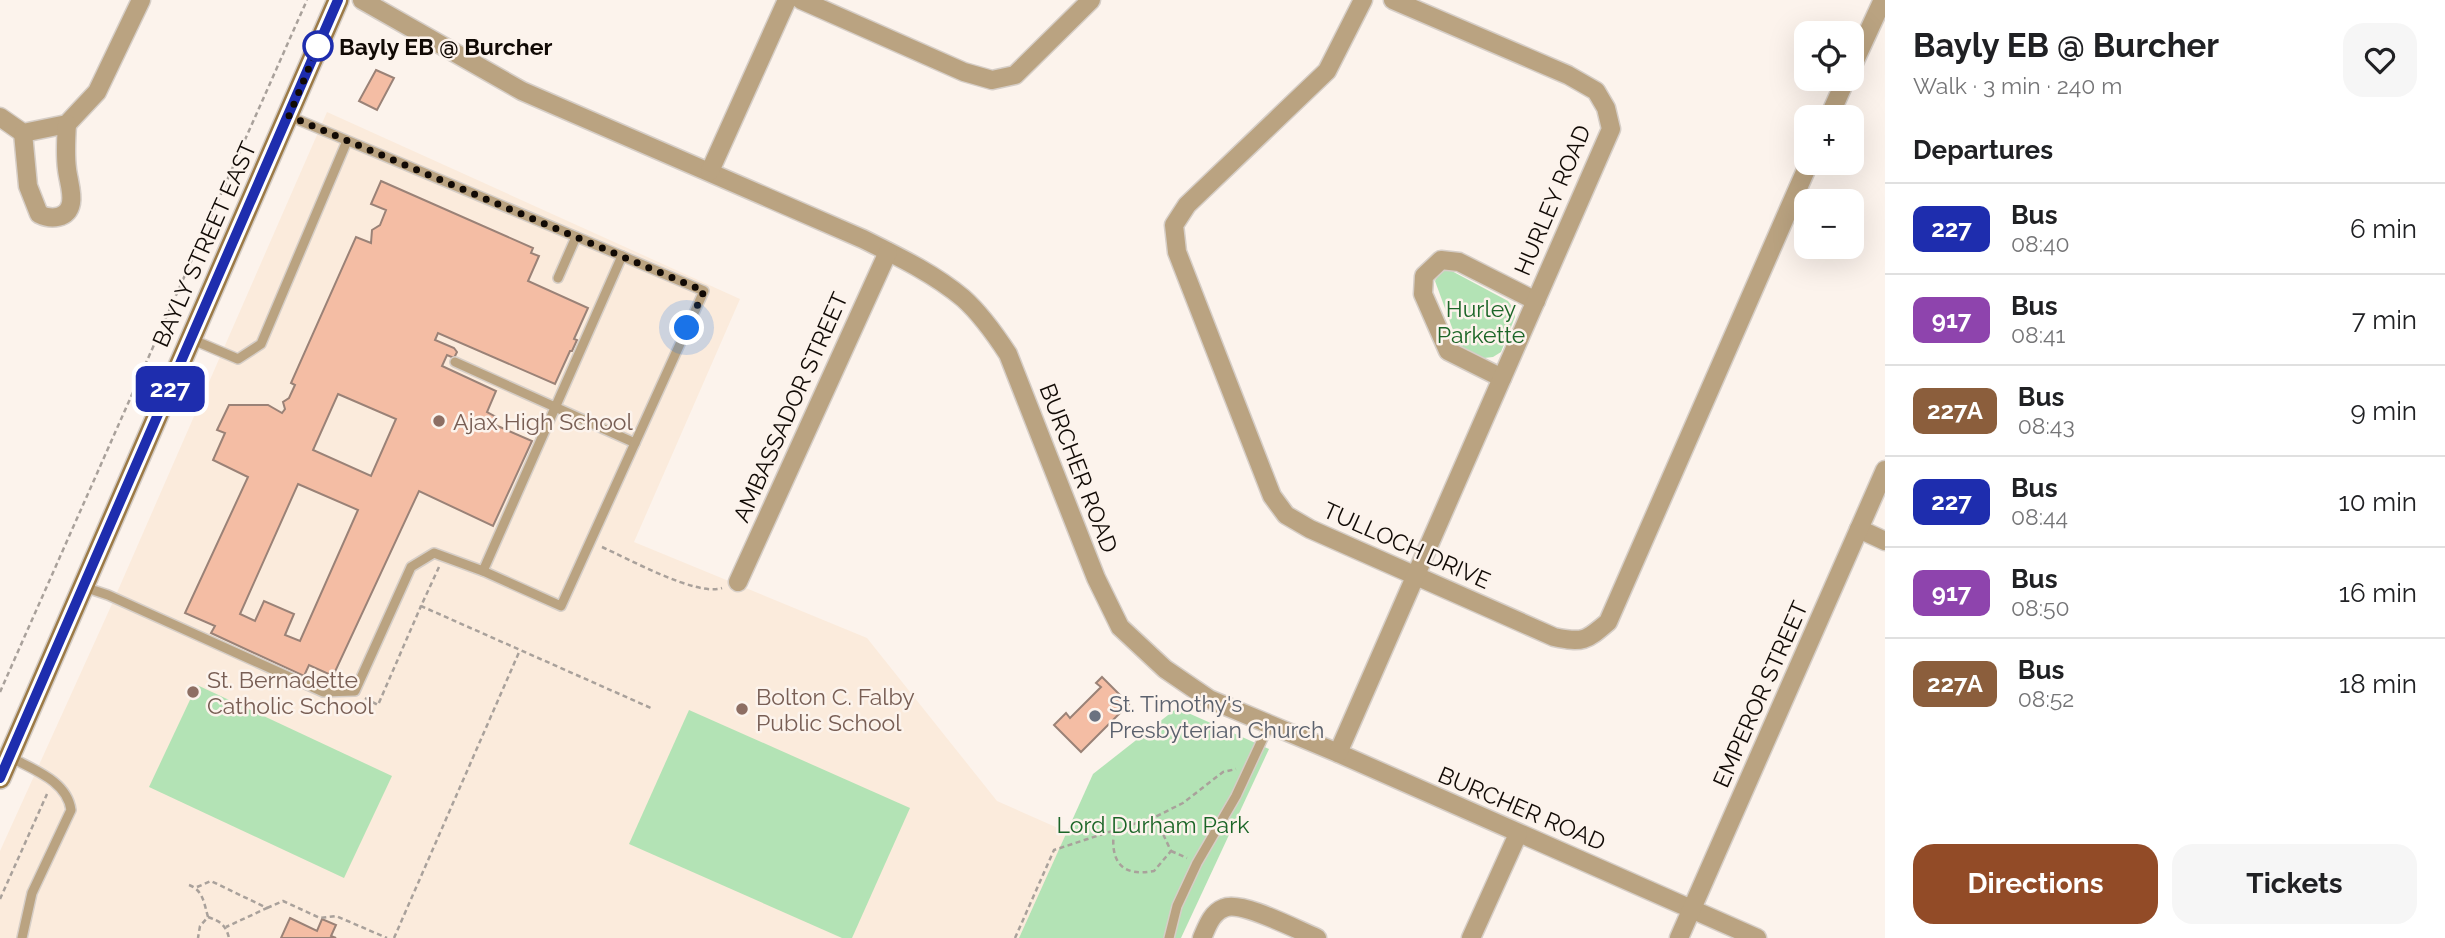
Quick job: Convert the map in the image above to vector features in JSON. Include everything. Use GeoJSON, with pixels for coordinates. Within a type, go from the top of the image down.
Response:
{"type":"FeatureCollection","features":[{"type":"Feature","properties":{"kind":"main road","name":"BAYLY STREET EAST"},"geometry":{"type":"LineString","coordinates":[[0,778],[338,0]]}},
{"type":"Feature","properties":{"kind":"street"},"geometry":{"type":"LineString","coordinates":[[0,117],[23,133],[67,124],[97,92],[141,0]]}},
{"type":"Feature","properties":{"kind":"street","name":"BURCHER ROAD"},"geometry":{"type":"LineString","coordinates":[[362,0],[522,91],[888,252],[916,266],[964,299],[988,324],[1008,354],[1096,578],[1120,627],[1165,669],[1209,699],[1758,938]]}},
{"type":"Feature","properties":{"kind":"street"},"geometry":{"type":"LineString","coordinates":[[710,172],[787,0]]}},
{"type":"Feature","properties":{"kind":"street"},"geometry":{"type":"LineString","coordinates":[[801,0],[964,72],[992,80],[1015,75],[1091,0]]}},
{"type":"Feature","properties":{"kind":"street","name":"TULLOCH DRIVE"},"geometry":{"type":"LineString","coordinates":[[1363,0],[1327,71],[1186,205],[1174,225],[1177,252],[1272,496],[1286,515],[1310,529],[1554,637],[1570,640],[1590,638],[1608,622],[1804,175]]}},
{"type":"Feature","properties":{"kind":"street","name":"HURLEY ROAD"},"geometry":{"type":"LineString","coordinates":[[1338,753],[1611,129],[1606,108],[1596,91],[1567,75],[1393,0]]}},
{"type":"Feature","properties":{"kind":"street"},"geometry":{"type":"LineString","coordinates":[[1864,39],[1879,3]]}},
{"type":"Feature","properties":{"kind":"street"},"geometry":{"type":"LineString","coordinates":[[23,133],[28,187],[39,214],[47,218],[58,218],[67,212],[72,203],[67,169],[67,124]]}},
{"type":"Feature","properties":{"kind":"street","name":"AMBASSADOR STREET"},"geometry":{"type":"LineString","coordinates":[[738,582],[888,252]]}},
{"type":"Feature","properties":{"kind":"street","name":"HURLEY ROAD"},"geometry":{"type":"LineString","coordinates":[[1502,377],[1448,351],[1423,294],[1424,276],[1441,260],[1460,262],[1536,301]]}},
{"type":"Feature","properties":{"kind":"street","name":"EMPEROR STREET"},"geometry":{"type":"LineString","coordinates":[[1679,938],[1885,470]]}},
{"type":"Feature","properties":{"kind":"street"},"geometry":{"type":"LineString","coordinates":[[1859,530],[1885,541]]}},
{"type":"Feature","properties":{"kind":"street"},"geometry":{"type":"LineString","coordinates":[[1471,938],[1518,834]]}},
{"type":"Feature","properties":{"kind":"street"},"geometry":{"type":"LineString","coordinates":[[1202,938],[1211,918],[1223,908],[1238,905],[1317,938]]}},
{"type":"Feature","properties":{"kind":"lane"},"geometry":{"type":"LineString","coordinates":[[84,587],[108,595],[323,692],[355,691],[411,567],[434,553],[483,571],[561,606],[704,291],[289,116]]}},
{"type":"Feature","properties":{"kind":"lane"},"geometry":{"type":"LineString","coordinates":[[191,339],[238,359],[261,344],[347,141]]}},
{"type":"Feature","properties":{"kind":"lane"},"geometry":{"type":"LineString","coordinates":[[558,278],[576,237]]}},
{"type":"Feature","properties":{"kind":"lane"},"geometry":{"type":"LineString","coordinates":[[483,571],[622,256]]}},
{"type":"Feature","properties":{"kind":"lane"},"geometry":{"type":"LineString","coordinates":[[456,362],[635,443]]}},
{"type":"Feature","properties":{"kind":"lane"},"geometry":{"type":"LineString","coordinates":[[1169,938],[1177,905],[1197,863],[1236,796],[1269,725]]}},
{"type":"Feature","properties":{"kind":"lane"},"geometry":{"type":"LineString","coordinates":[[10,757],[53,780],[69,796],[71,810],[32,893],[22,938]]}},
{"type":"Feature","properties":{"kind":"path"},"geometry":{"type":"LineString","coordinates":[[0,692],[307,0]]}},
{"type":"Feature","properties":{"kind":"path"},"geometry":{"type":"LineString","coordinates":[[590,542],[694,587],[715,591],[738,582]]}},
{"type":"Feature","properties":{"kind":"path"},"geometry":{"type":"LineString","coordinates":[[355,691],[377,705],[440,566],[449,570]]}},
{"type":"Feature","properties":{"kind":"path"},"geometry":{"type":"LineString","coordinates":[[421,606],[651,708]]}},
{"type":"Feature","properties":{"kind":"path"},"geometry":{"type":"LineString","coordinates":[[394,938],[520,650]]}},
{"type":"Feature","properties":{"kind":"path"},"geometry":{"type":"LineString","coordinates":[[1015,938],[1054,850],[1155,817],[1183,803],[1223,772],[1238,768],[1247,772]]}},
{"type":"Feature","properties":{"kind":"path"},"geometry":{"type":"LineString","coordinates":[[0,899],[53,780]]}},
{"type":"Feature","properties":{"kind":"path"},"geometry":{"type":"LineString","coordinates":[[1155,817],[1171,850],[1197,863]]}},
{"type":"Feature","properties":{"kind":"path"},"geometry":{"type":"LineString","coordinates":[[1114,831],[1112,844],[1115,858],[1127,871],[1140,874],[1154,871],[1171,850]]}},
{"type":"Feature","properties":{"kind":"path"},"geometry":{"type":"LineString","coordinates":[[189,885],[197,887],[211,881],[267,908]]}},
{"type":"Feature","properties":{"kind":"path"},"geometry":{"type":"LineString","coordinates":[[197,887],[208,917]]}},
{"type":"Feature","properties":{"kind":"path"},"geometry":{"type":"LineString","coordinates":[[226,927],[283,901],[320,918],[336,916],[387,938]]}},
{"type":"Feature","properties":{"kind":"path"},"geometry":{"type":"LineString","coordinates":[[208,917],[218,920],[226,927],[229,938]]}},
{"type":"Feature","properties":{"kind":"path"},"geometry":{"type":"LineString","coordinates":[[198,938],[200,926],[208,917]]}},
{"type":"Feature","properties":{"kind":"shaded area"},"geometry":{"type":"Polygon","coordinates":[[[327,112],[740,299],[634,542],[867,638],[997,801],[1067,832],[1019,938],[0,938],[0,851],[112,604],[327,112]]]}},
{"type":"Feature","properties":{"kind":"green space","name":"Hurley Parkette"},"geometry":{"type":"Polygon","coordinates":[[[1448,269],[1508,301],[1514,309],[1515,317],[1501,352],[1493,357],[1484,358],[1463,349],[1457,341],[1435,281],[1440,272],[1448,269]]]}},
{"type":"Feature","properties":{"kind":"green space"},"geometry":{"type":"Polygon","coordinates":[[[197,685],[392,776],[344,878],[149,787],[197,685]]]}},
{"type":"Feature","properties":{"kind":"green space","name":"Lord Durham Park"},"geometry":{"type":"Polygon","coordinates":[[[1177,708],[1269,749],[1181,938],[1019,938],[1093,774],[1177,708]]]}},
{"type":"Feature","properties":{"kind":"green space"},"geometry":{"type":"Polygon","coordinates":[[[689,710],[910,808],[852,938],[842,938],[629,844],[689,710]]]}},
{"type":"Feature","properties":{"kind":"building"},"geometry":{"type":"Polygon","coordinates":[[[376,70],[394,78],[377,110],[359,101],[376,70]]]}},
{"type":"Feature","properties":{"kind":"building"},"geometry":{"type":"Polygon","coordinates":[[[381,181],[533,248],[531,253],[539,256],[528,281],[588,308],[574,339],[577,340],[555,384],[438,333],[435,340],[457,352],[454,358],[447,355],[442,366],[496,391],[487,412],[496,417],[493,424],[532,441],[493,526],[419,491],[333,676],[309,665],[304,676],[211,633],[215,626],[185,613],[248,477],[213,460],[225,433],[217,430],[229,405],[268,405],[282,413],[285,409],[283,402],[289,398],[295,385],[291,383],[356,237],[371,243],[372,230],[380,225],[386,210],[371,204],[381,181]],[[338,394],[313,450],[371,476],[396,419],[338,394]],[[298,484],[240,614],[255,621],[264,601],[294,614],[285,635],[300,641],[358,510],[298,484]]]}},
{"type":"Feature","properties":{"kind":"building","name":"St. Timothy's Presbyterian Church"},"geometry":{"type":"Polygon","coordinates":[[[1102,677],[1129,704],[1081,752],[1054,725],[1066,713],[1070,718],[1101,687],[1096,683],[1102,677]]]}},
{"type":"Feature","properties":{"kind":"building"},"geometry":{"type":"Polygon","coordinates":[[[290,918],[317,931],[322,919],[336,925],[331,936],[336,938],[281,938],[290,918]]]}},
{"type":"Feature","properties":{"kind":"bus line","name":"227"},"geometry":{"type":"LineString","coordinates":[[0,778],[338,0]]}},
{"type":"Feature","properties":{"kind":"place","name":"Bayly EB @ Burcher"},"geometry":{"type":"Point","coordinates":[318,46]}},
{"type":"Feature","properties":{"kind":"place","name":"Ajax High School"},"geometry":{"type":"Point","coordinates":[439,421]}},
{"type":"Feature","properties":{"kind":"place","name":"St. Bernadette Catholic School"},"geometry":{"type":"Point","coordinates":[193,692]}},
{"type":"Feature","properties":{"kind":"place","name":"Bolton C. Falby Public School"},"geometry":{"type":"Point","coordinates":[742,709]}},
{"type":"Feature","properties":{"kind":"place","name":"St. Timothy's Presbyterian Church"},"geometry":{"type":"Point","coordinates":[1095,716]}},
{"type":"Feature","properties":{"kind":"route"},"geometry":{"type":"LineString","coordinates":[[318,46],[289,116],[704,291],[687,328]]}}]}
